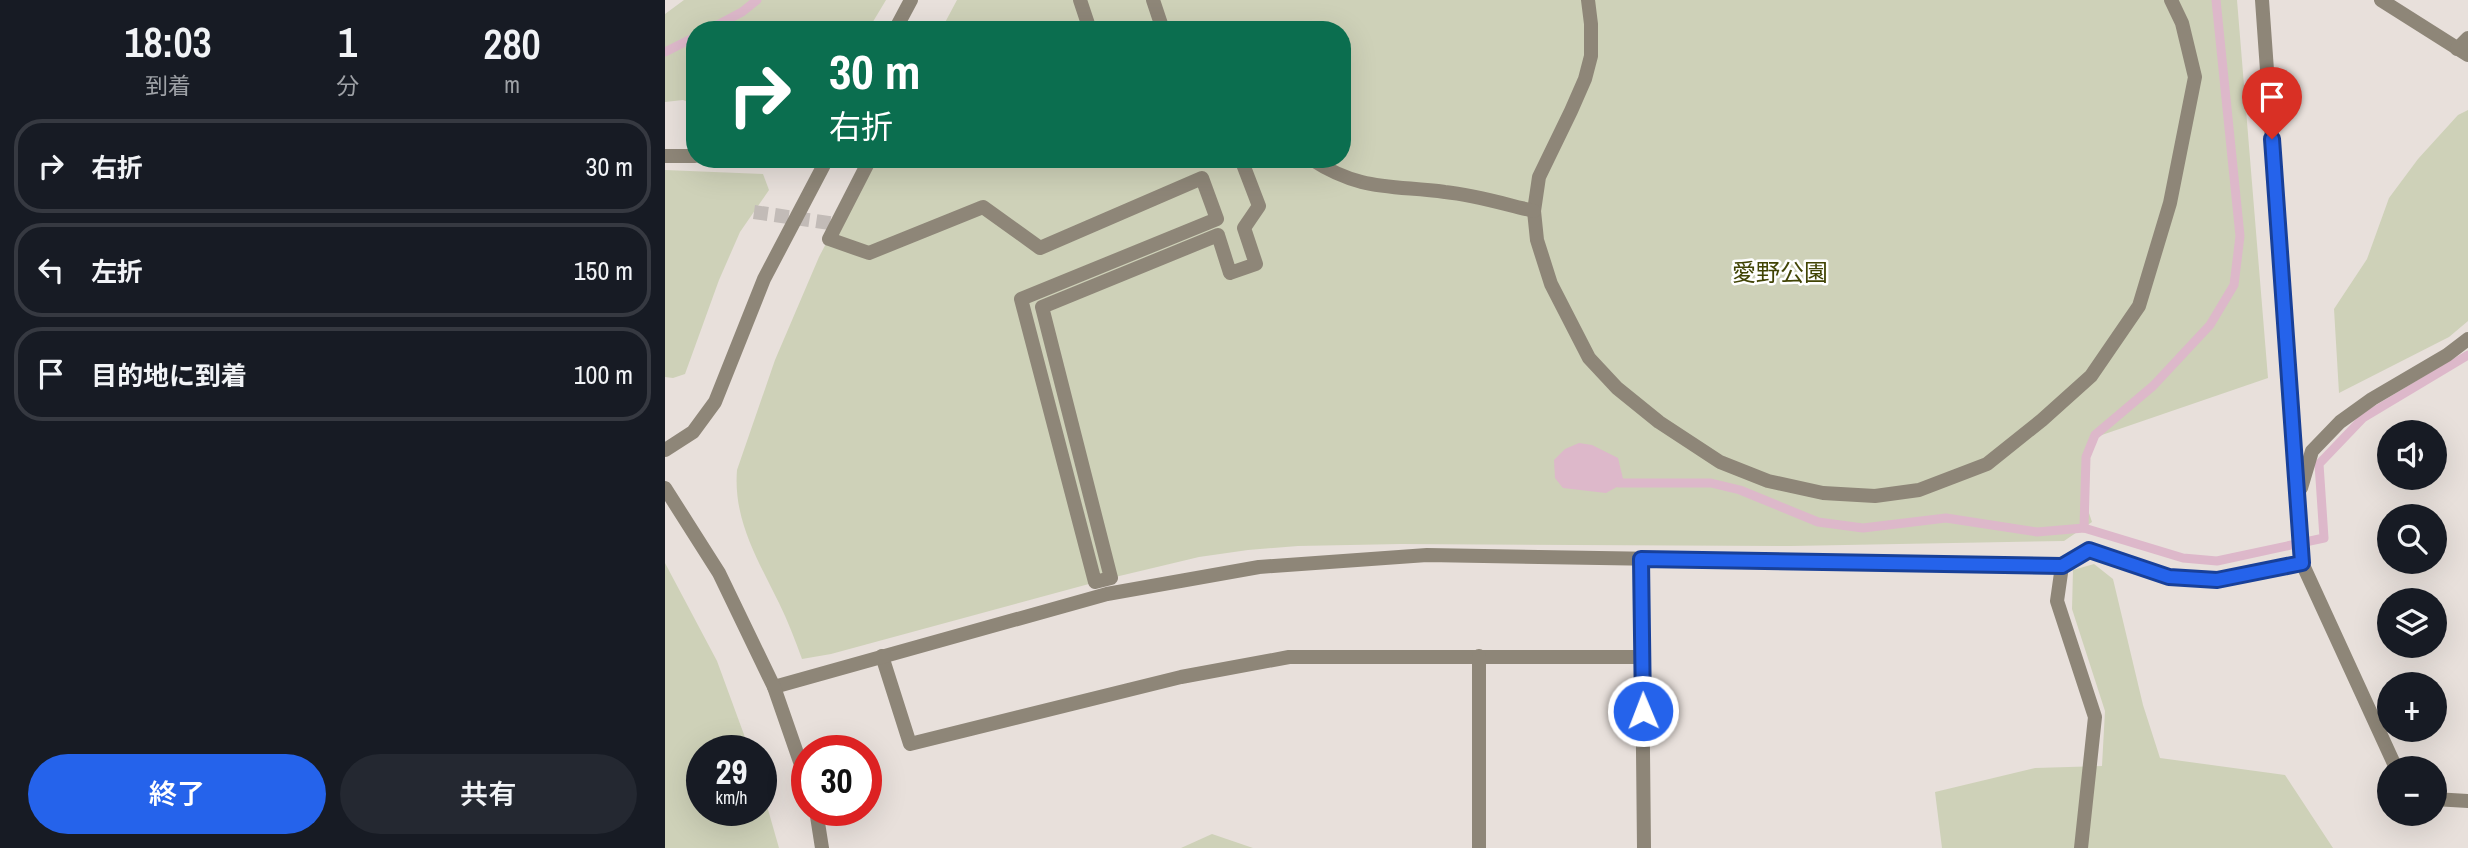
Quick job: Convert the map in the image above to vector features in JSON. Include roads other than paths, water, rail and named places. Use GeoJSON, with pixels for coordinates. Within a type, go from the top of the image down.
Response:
{"type":"FeatureCollection","features":[{"type":"Feature","properties":{"kind":"street"},"geometry":{"type":"LineString","coordinates":[[900,21],[911,0]]}},
{"type":"Feature","properties":{"kind":"street"},"geometry":{"type":"LineString","coordinates":[[1080,0],[1087,21]]}},
{"type":"Feature","properties":{"kind":"street"},"geometry":{"type":"LineString","coordinates":[[1153,0],[1160,21]]}},
{"type":"Feature","properties":{"kind":"street"},"geometry":{"type":"LineString","coordinates":[[1588,0],[1591,56],[1585,79],[1539,177],[1534,211],[1537,240],[1551,284],[1589,358],[1617,388],[1659,422],[1720,463],[1768,481],[1823,492],[1875,496],[1919,490],[1987,464],[2091,376],[2139,306],[2170,203],[2195,78],[2182,23],[2171,0]]}},
{"type":"Feature","properties":{"kind":"street"},"geometry":{"type":"LineString","coordinates":[[2262,0],[2302,563],[2390,756]]}},
{"type":"Feature","properties":{"kind":"street"},"geometry":{"type":"LineString","coordinates":[[2381,0],[2464,47]]}},
{"type":"Feature","properties":{"kind":"street"},"geometry":{"type":"LineString","coordinates":[[665,156],[686,156]]}},
{"type":"Feature","properties":{"kind":"street"},"geometry":{"type":"LineString","coordinates":[[665,450],[693,432],[715,402],[764,279],[822,168]]}},
{"type":"Feature","properties":{"kind":"street"},"geometry":{"type":"LineString","coordinates":[[865,168],[829,239],[869,253],[983,207],[1041,248],[1202,178],[1217,219],[1021,299],[1095,582],[1111,578],[1041,307],[1218,235],[1230,273],[1256,264],[1244,228],[1259,206],[1244,168]]}},
{"type":"Feature","properties":{"kind":"street"},"geometry":{"type":"LineString","coordinates":[[1325,168],[1360,183],[1469,195],[1534,211]]}},
{"type":"Feature","properties":{"kind":"street"},"geometry":{"type":"LineString","coordinates":[[2298,499],[2312,451],[2340,422],[2468,339]]}},
{"type":"Feature","properties":{"kind":"street"},"geometry":{"type":"LineString","coordinates":[[665,488],[719,573],[774,687],[791,736]]}},
{"type":"Feature","properties":{"kind":"street"},"geometry":{"type":"LineString","coordinates":[[774,687],[1107,594],[1259,567],[1427,555],[2062,566],[2089,550],[2169,577],[2217,580],[2302,563]]}},
{"type":"Feature","properties":{"kind":"street"},"geometry":{"type":"LineString","coordinates":[[1641,559],[1644,848]]}},
{"type":"Feature","properties":{"kind":"street"},"geometry":{"type":"LineString","coordinates":[[2062,566],[2057,600],[2095,717],[2081,848]]}},
{"type":"Feature","properties":{"kind":"street"},"geometry":{"type":"LineString","coordinates":[[882,656],[910,744],[1181,677],[1289,657],[1642,657]]}},
{"type":"Feature","properties":{"kind":"street"},"geometry":{"type":"LineString","coordinates":[[1479,656],[1479,848]]}},
{"type":"Feature","properties":{"kind":"street"},"geometry":{"type":"LineString","coordinates":[[2447,800],[2468,801]]}},
{"type":"Feature","properties":{"kind":"street"},"geometry":{"type":"LineString","coordinates":[[819,826],[822,848]]}},
{"type":"Feature","properties":{"kind":"waterway"},"geometry":{"type":"LineString","coordinates":[[725,21],[757,0]]}},
{"type":"Feature","properties":{"kind":"waterway"},"geometry":{"type":"LineString","coordinates":[[2084,528],[2086,457],[2095,435],[2153,386],[2210,325],[2234,285],[2240,236],[2216,0]]}},
{"type":"Feature","properties":{"kind":"waterway"},"geometry":{"type":"LineString","coordinates":[[665,52],[686,42]]}},
{"type":"Feature","properties":{"kind":"waterway"},"geometry":{"type":"LineString","coordinates":[[1619,483],[1711,483],[1740,490],[1818,522],[1863,528],[1946,518],[2037,532],[2084,528],[2183,558],[2217,561],[2324,538],[2319,464],[2363,418],[2468,355]]}},
{"type":"Feature","properties":{"kind":"tunnel"},"geometry":{"type":"LineString","coordinates":[[754,212],[836,224]]}},
{"type":"Feature","properties":{"kind":"park label","name":"愛野公園"},"geometry":{"type":"Point","coordinates":[1780,273]}}]}
